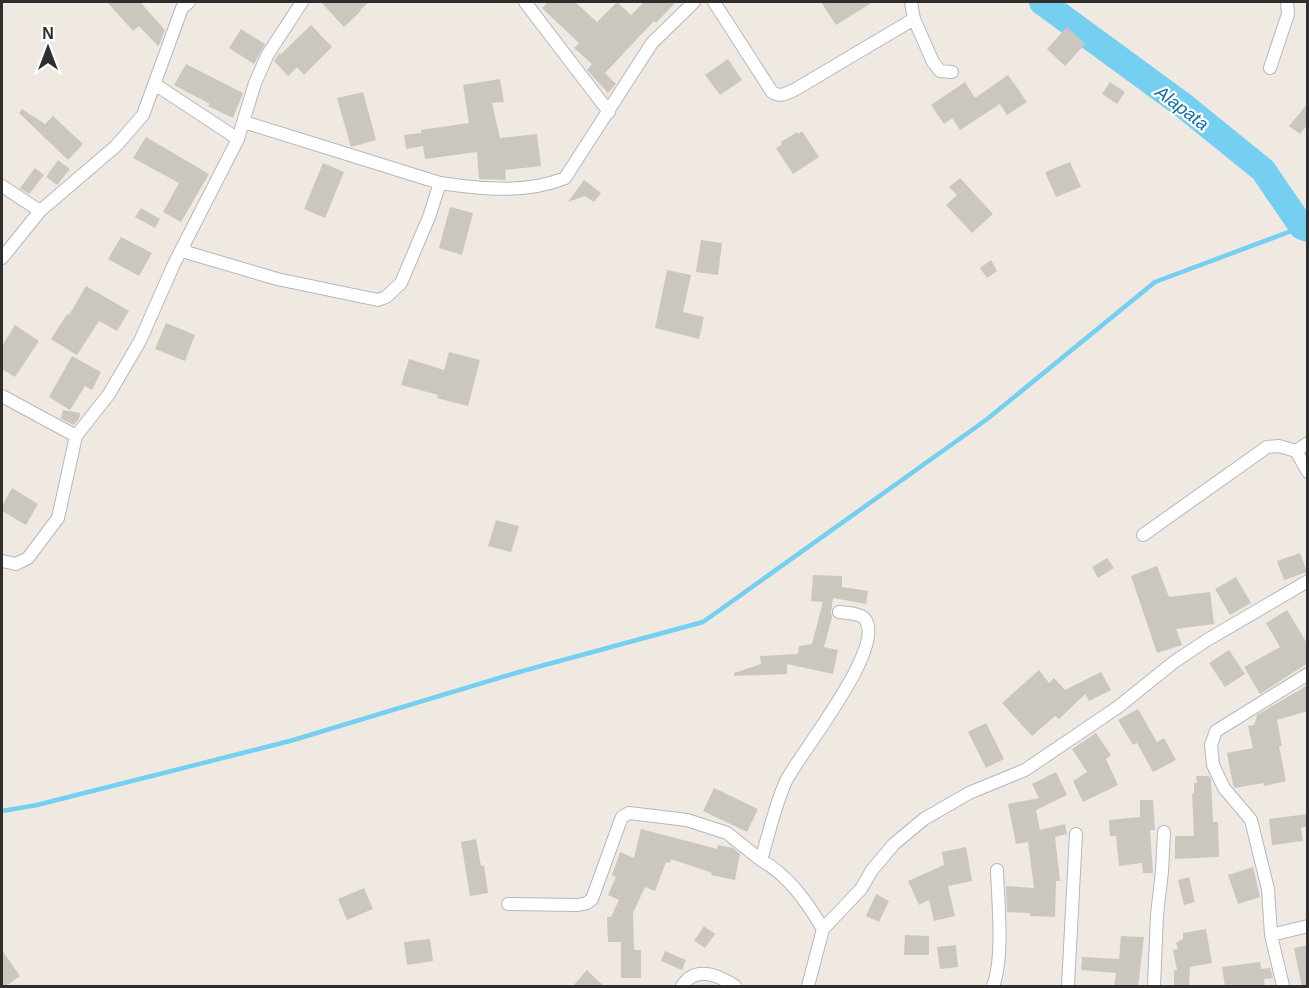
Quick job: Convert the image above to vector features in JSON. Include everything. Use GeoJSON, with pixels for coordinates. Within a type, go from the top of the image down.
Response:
{"type":"FeatureCollection","features":[{"type":"Feature","properties":{"kind":"street"},"geometry":{"type":"LineString","coordinates":[[2,561],[16,564],[28,558],[58,518],[76,436],[109,394],[140,341],[182,248],[238,139],[255,83],[267,54],[302,2]]}},
{"type":"Feature","properties":{"kind":"street"},"geometry":{"type":"LineString","coordinates":[[525,2],[609,112]]}},
{"type":"Feature","properties":{"kind":"street"},"geometry":{"type":"LineString","coordinates":[[244,122],[440,183],[494,189],[550,184],[565,178],[652,43],[694,2]]}},
{"type":"Feature","properties":{"kind":"street"},"geometry":{"type":"LineString","coordinates":[[714,2],[772,92],[777,95],[783,95],[796,89],[914,19]]}},
{"type":"Feature","properties":{"kind":"street"},"geometry":{"type":"LineString","coordinates":[[911,2],[914,19],[933,62],[940,71],[952,72]]}},
{"type":"Feature","properties":{"kind":"street"},"geometry":{"type":"LineString","coordinates":[[1270,68],[1288,14],[1287,2]]}},
{"type":"Feature","properties":{"kind":"street"},"geometry":{"type":"LineString","coordinates":[[2,258],[40,211],[116,146],[143,115],[156,85],[183,4]]}},
{"type":"Feature","properties":{"kind":"street"},"geometry":{"type":"LineString","coordinates":[[156,85],[238,139]]}},
{"type":"Feature","properties":{"kind":"street"},"geometry":{"type":"LineString","coordinates":[[182,248],[189,254],[277,279],[378,300],[386,297],[401,283],[429,217],[440,183]]}},
{"type":"Feature","properties":{"kind":"street"},"geometry":{"type":"LineString","coordinates":[[2,186],[40,211]]}},
{"type":"Feature","properties":{"kind":"street"},"geometry":{"type":"LineString","coordinates":[[2,396],[76,436]]}},
{"type":"Feature","properties":{"kind":"street"},"geometry":{"type":"LineString","coordinates":[[1296,451],[1308,443]]}},
{"type":"Feature","properties":{"kind":"street"},"geometry":{"type":"LineString","coordinates":[[1143,535],[1267,447],[1279,446],[1296,451],[1308,472]]}},
{"type":"Feature","properties":{"kind":"street"},"geometry":{"type":"LineString","coordinates":[[808,987],[824,928],[861,889],[872,870],[894,844],[924,819],[969,793],[1025,770],[1118,707],[1174,662],[1308,580]]}},
{"type":"Feature","properties":{"kind":"street"},"geometry":{"type":"LineString","coordinates":[[761,860],[786,781],[839,700],[860,662],[868,640],[869,630],[865,619],[859,615],[839,612]]}},
{"type":"Feature","properties":{"kind":"street"},"geometry":{"type":"LineString","coordinates":[[1283,987],[1271,935],[1268,889],[1251,819],[1224,788],[1213,765],[1211,745],[1216,731],[1308,674]]}},
{"type":"Feature","properties":{"kind":"street"},"geometry":{"type":"LineString","coordinates":[[508,904],[579,905],[587,903],[592,899],[622,817],[629,813],[687,820],[727,832],[774,868],[804,898],[824,928]]}},
{"type":"Feature","properties":{"kind":"street"},"geometry":{"type":"LineString","coordinates":[[1154,987],[1164,832]]}},
{"type":"Feature","properties":{"kind":"street"},"geometry":{"type":"LineString","coordinates":[[1068,987],[1076,834]]}},
{"type":"Feature","properties":{"kind":"street"},"geometry":{"type":"LineString","coordinates":[[993,987],[997,977],[997,870]]}},
{"type":"Feature","properties":{"kind":"street"},"geometry":{"type":"LineString","coordinates":[[1271,935],[1308,926]]}},
{"type":"Feature","properties":{"kind":"street"},"geometry":{"type":"LineString","coordinates":[[682,987],[686,981],[707,972],[724,979],[735,987]]}},
{"type":"Feature","properties":{"kind":"building"},"geometry":{"type":"Polygon","coordinates":[[[107,2],[140,2],[165,30],[158,46],[139,26],[133,31],[107,2]]]}},
{"type":"Feature","properties":{"kind":"building"},"geometry":{"type":"Polygon","coordinates":[[[321,2],[369,2],[344,27],[321,2]]]}},
{"type":"Feature","properties":{"kind":"building"},"geometry":{"type":"Polygon","coordinates":[[[548,2],[575,2],[597,22],[617,2],[631,15],[644,2],[676,2],[656,23],[654,21],[605,73],[616,84],[608,93],[587,70],[592,64],[574,48],[579,43],[542,8],[548,2]]]}},
{"type":"Feature","properties":{"kind":"building"},"geometry":{"type":"Polygon","coordinates":[[[821,2],[873,2],[836,25],[821,2]]]}},
{"type":"Feature","properties":{"kind":"building"},"geometry":{"type":"Polygon","coordinates":[[[311,25],[332,47],[304,75],[297,67],[288,76],[274,61],[279,53],[281,54],[311,25]]]}},
{"type":"Feature","properties":{"kind":"building"},"geometry":{"type":"Polygon","coordinates":[[[1067,27],[1085,44],[1065,66],[1047,49],[1067,27]]]}},
{"type":"Feature","properties":{"kind":"building"},"geometry":{"type":"Polygon","coordinates":[[[241,29],[265,44],[254,64],[229,48],[241,29]]]}},
{"type":"Feature","properties":{"kind":"building"},"geometry":{"type":"Polygon","coordinates":[[[728,59],[742,80],[720,95],[705,75],[728,59]]]}},
{"type":"Feature","properties":{"kind":"building"},"geometry":{"type":"Polygon","coordinates":[[[186,64],[243,93],[233,118],[174,85],[186,64]]]}},
{"type":"Feature","properties":{"kind":"building"},"geometry":{"type":"Polygon","coordinates":[[[1008,75],[1027,102],[1007,115],[1000,104],[960,130],[952,118],[944,124],[931,105],[965,82],[975,98],[1008,75]]]}},
{"type":"Feature","properties":{"kind":"building"},"geometry":{"type":"Polygon","coordinates":[[[500,79],[504,102],[492,103],[500,138],[537,134],[541,166],[505,170],[506,180],[479,179],[477,152],[425,159],[423,146],[406,149],[404,135],[421,133],[421,130],[469,123],[463,85],[500,79]]]}},
{"type":"Feature","properties":{"kind":"building"},"geometry":{"type":"Polygon","coordinates":[[[1110,82],[1125,92],[1117,104],[1102,94],[1110,82]]]}},
{"type":"Feature","properties":{"kind":"building"},"geometry":{"type":"Polygon","coordinates":[[[363,92],[376,140],[351,147],[337,98],[363,92]]]}},
{"type":"Feature","properties":{"kind":"building"},"geometry":{"type":"Polygon","coordinates":[[[1308,103],[1308,124],[1300,134],[1289,126],[1308,103]]]}},
{"type":"Feature","properties":{"kind":"building"},"geometry":{"type":"Polygon","coordinates":[[[22,109],[45,124],[53,116],[83,144],[68,160],[19,113],[22,109]]]}},
{"type":"Feature","properties":{"kind":"building"},"geometry":{"type":"Polygon","coordinates":[[[802,131],[819,157],[793,174],[776,148],[782,144],[781,142],[802,131]]]}},
{"type":"Feature","properties":{"kind":"building"},"geometry":{"type":"Polygon","coordinates":[[[146,137],[209,174],[181,222],[163,212],[179,183],[133,158],[146,137]]]}},
{"type":"Feature","properties":{"kind":"building"},"geometry":{"type":"Polygon","coordinates":[[[58,160],[70,169],[57,185],[46,177],[58,160]]]}},
{"type":"Feature","properties":{"kind":"building"},"geometry":{"type":"Polygon","coordinates":[[[1070,162],[1081,187],[1056,197],[1045,172],[1070,162]]]}},
{"type":"Feature","properties":{"kind":"building"},"geometry":{"type":"Polygon","coordinates":[[[323,163],[344,172],[325,218],[304,209],[323,163]]]}},
{"type":"Feature","properties":{"kind":"building"},"geometry":{"type":"Polygon","coordinates":[[[35,168],[44,175],[29,194],[20,188],[35,168]]]}},
{"type":"Feature","properties":{"kind":"building"},"geometry":{"type":"Polygon","coordinates":[[[960,178],[993,214],[972,233],[946,205],[957,195],[949,187],[960,178]]]}},
{"type":"Feature","properties":{"kind":"building"},"geometry":{"type":"Polygon","coordinates":[[[584,180],[601,193],[594,202],[585,196],[568,202],[584,180]]]}},
{"type":"Feature","properties":{"kind":"building"},"geometry":{"type":"Polygon","coordinates":[[[450,207],[473,213],[462,255],[439,248],[450,207]]]}},
{"type":"Feature","properties":{"kind":"building"},"geometry":{"type":"Polygon","coordinates":[[[141,208],[160,219],[155,228],[135,217],[141,208]]]}},
{"type":"Feature","properties":{"kind":"building"},"geometry":{"type":"Polygon","coordinates":[[[121,237],[152,253],[139,276],[108,259],[121,237]]]}},
{"type":"Feature","properties":{"kind":"building"},"geometry":{"type":"Polygon","coordinates":[[[701,240],[722,243],[718,275],[696,272],[701,240]]]}},
{"type":"Feature","properties":{"kind":"building"},"geometry":{"type":"Polygon","coordinates":[[[991,260],[997,271],[987,278],[980,268],[991,260]]]}},
{"type":"Feature","properties":{"kind":"building"},"geometry":{"type":"Polygon","coordinates":[[[667,270],[691,275],[683,312],[704,317],[699,339],[655,328],[667,270]]]}},
{"type":"Feature","properties":{"kind":"building"},"geometry":{"type":"Polygon","coordinates":[[[86,286],[129,311],[117,331],[99,321],[77,355],[51,339],[86,286]]]}},
{"type":"Feature","properties":{"kind":"building"},"geometry":{"type":"Polygon","coordinates":[[[166,323],[195,335],[185,361],[155,349],[166,323]]]}},
{"type":"Feature","properties":{"kind":"building"},"geometry":{"type":"Polygon","coordinates":[[[15,325],[39,341],[15,377],[2,369],[2,346],[15,325]]]}},
{"type":"Feature","properties":{"kind":"building"},"geometry":{"type":"Polygon","coordinates":[[[449,352],[480,360],[468,406],[401,385],[409,359],[444,370],[449,352]]]}},
{"type":"Feature","properties":{"kind":"building"},"geometry":{"type":"Polygon","coordinates":[[[72,356],[101,372],[92,390],[85,386],[70,410],[49,397],[72,356]]]}},
{"type":"Feature","properties":{"kind":"building"},"geometry":{"type":"Polygon","coordinates":[[[63,410],[80,413],[74,425],[61,419],[63,410]]]}},
{"type":"Feature","properties":{"kind":"building"},"geometry":{"type":"Polygon","coordinates":[[[12,488],[38,504],[26,525],[2,511],[2,506],[12,488]]]}},
{"type":"Feature","properties":{"kind":"building"},"geometry":{"type":"Polygon","coordinates":[[[496,520],[519,526],[511,552],[488,546],[496,520]]]}},
{"type":"Feature","properties":{"kind":"building"},"geometry":{"type":"Polygon","coordinates":[[[1300,553],[1307,572],[1284,580],[1277,561],[1300,553]]]}},
{"type":"Feature","properties":{"kind":"building"},"geometry":{"type":"Polygon","coordinates":[[[1107,558],[1114,568],[1098,578],[1092,567],[1107,558]]]}},
{"type":"Feature","properties":{"kind":"building"},"geometry":{"type":"Polygon","coordinates":[[[1157,566],[1169,597],[1210,592],[1214,624],[1176,629],[1182,645],[1157,653],[1131,576],[1157,566]]]}},
{"type":"Feature","properties":{"kind":"building"},"geometry":{"type":"Polygon","coordinates":[[[813,575],[842,576],[842,587],[868,591],[866,604],[833,598],[832,617],[824,647],[838,650],[833,674],[787,664],[787,674],[734,676],[734,673],[761,664],[760,656],[798,654],[799,646],[812,644],[823,602],[811,601],[813,575]]]}},
{"type":"Feature","properties":{"kind":"building"},"geometry":{"type":"Polygon","coordinates":[[[1236,577],[1251,603],[1230,615],[1215,589],[1236,577]]]}},
{"type":"Feature","properties":{"kind":"building"},"geometry":{"type":"Polygon","coordinates":[[[1287,610],[1308,645],[1308,663],[1260,694],[1244,667],[1280,647],[1266,623],[1287,610]]]}},
{"type":"Feature","properties":{"kind":"building"},"geometry":{"type":"Polygon","coordinates":[[[1229,650],[1245,674],[1225,687],[1209,663],[1229,650]]]}},
{"type":"Feature","properties":{"kind":"building"},"geometry":{"type":"Polygon","coordinates":[[[1039,670],[1049,683],[1054,678],[1065,690],[1101,672],[1111,690],[1089,701],[1085,694],[1059,719],[1055,716],[1032,736],[1002,703],[1039,670]]]}},
{"type":"Feature","properties":{"kind":"building"},"geometry":{"type":"Polygon","coordinates":[[[1308,685],[1308,711],[1277,720],[1282,746],[1279,746],[1286,781],[1264,786],[1263,783],[1235,788],[1227,753],[1253,748],[1248,726],[1254,725],[1257,715],[1308,685]]]}},
{"type":"Feature","properties":{"kind":"building"},"geometry":{"type":"Polygon","coordinates":[[[1138,709],[1157,742],[1164,738],[1176,760],[1153,772],[1137,743],[1133,745],[1118,720],[1138,709]]]}},
{"type":"Feature","properties":{"kind":"building"},"geometry":{"type":"Polygon","coordinates":[[[986,723],[1004,759],[986,768],[968,732],[986,723]]]}},
{"type":"Feature","properties":{"kind":"building"},"geometry":{"type":"Polygon","coordinates":[[[1096,733],[1111,755],[1106,759],[1118,785],[1083,802],[1073,781],[1087,772],[1072,749],[1096,733]]]}},
{"type":"Feature","properties":{"kind":"building"},"geometry":{"type":"Polygon","coordinates":[[[1056,772],[1067,795],[1036,810],[1040,830],[1065,824],[1067,834],[1055,837],[1060,881],[1056,881],[1055,917],[1007,912],[1006,886],[1034,888],[1028,842],[1016,844],[1008,804],[1039,798],[1032,784],[1056,772]]]}},
{"type":"Feature","properties":{"kind":"building"},"geometry":{"type":"Polygon","coordinates":[[[1196,776],[1209,776],[1211,780],[1213,822],[1218,822],[1219,857],[1175,859],[1175,836],[1194,836],[1192,794],[1194,783],[1197,783],[1196,776]]]}},
{"type":"Feature","properties":{"kind":"building"},"geometry":{"type":"Polygon","coordinates":[[[714,788],[758,809],[747,832],[703,811],[714,788]]]}},
{"type":"Feature","properties":{"kind":"building"},"geometry":{"type":"Polygon","coordinates":[[[1140,800],[1153,800],[1155,830],[1150,830],[1153,873],[1143,873],[1142,863],[1119,866],[1116,836],[1110,836],[1109,820],[1140,817],[1140,800]]]}},
{"type":"Feature","properties":{"kind":"building"},"geometry":{"type":"Polygon","coordinates":[[[1308,814],[1308,826],[1301,828],[1303,841],[1272,845],[1269,819],[1308,814]]]}},
{"type":"Feature","properties":{"kind":"building"},"geometry":{"type":"Polygon","coordinates":[[[641,829],[717,849],[718,845],[733,848],[740,854],[735,880],[711,875],[712,873],[671,859],[670,863],[666,862],[655,891],[645,887],[633,913],[634,950],[641,950],[641,978],[621,978],[621,942],[608,942],[607,917],[611,917],[619,900],[608,895],[616,877],[612,875],[620,852],[634,858],[641,829]]]}},
{"type":"Feature","properties":{"kind":"building"},"geometry":{"type":"Polygon","coordinates":[[[476,839],[481,866],[484,865],[488,893],[470,896],[461,842],[476,839]]]}},
{"type":"Feature","properties":{"kind":"building"},"geometry":{"type":"Polygon","coordinates":[[[966,847],[972,881],[948,886],[955,916],[934,921],[929,900],[919,905],[908,881],[944,865],[942,852],[966,847]]]}},
{"type":"Feature","properties":{"kind":"building"},"geometry":{"type":"Polygon","coordinates":[[[1253,867],[1260,897],[1238,904],[1228,875],[1253,867]]]}},
{"type":"Feature","properties":{"kind":"building"},"geometry":{"type":"Polygon","coordinates":[[[1189,877],[1195,902],[1184,905],[1178,880],[1189,877]]]}},
{"type":"Feature","properties":{"kind":"building"},"geometry":{"type":"Polygon","coordinates":[[[364,888],[373,909],[347,920],[338,899],[364,888]]]}},
{"type":"Feature","properties":{"kind":"building"},"geometry":{"type":"Polygon","coordinates":[[[876,894],[889,901],[879,922],[866,916],[876,894]]]}},
{"type":"Feature","properties":{"kind":"building"},"geometry":{"type":"Polygon","coordinates":[[[704,926],[715,934],[705,948],[694,941],[704,926]]]}},
{"type":"Feature","properties":{"kind":"building"},"geometry":{"type":"Polygon","coordinates":[[[1206,929],[1212,963],[1190,967],[1189,987],[1174,987],[1174,970],[1177,970],[1173,950],[1178,949],[1176,943],[1183,939],[1183,933],[1206,929]]]}},
{"type":"Feature","properties":{"kind":"building"},"geometry":{"type":"Polygon","coordinates":[[[905,935],[929,936],[929,955],[904,955],[905,935]]]}},
{"type":"Feature","properties":{"kind":"building"},"geometry":{"type":"Polygon","coordinates":[[[1121,936],[1144,937],[1138,987],[1114,987],[1116,973],[1081,970],[1082,957],[1119,959],[1121,936]]]}},
{"type":"Feature","properties":{"kind":"building"},"geometry":{"type":"Polygon","coordinates":[[[430,939],[433,961],[407,965],[404,942],[430,939]]]}},
{"type":"Feature","properties":{"kind":"building"},"geometry":{"type":"Polygon","coordinates":[[[956,945],[958,967],[940,969],[937,947],[956,945]]]}},
{"type":"Feature","properties":{"kind":"building"},"geometry":{"type":"Polygon","coordinates":[[[1308,945],[1308,987],[1302,987],[1294,948],[1308,945]]]}},
{"type":"Feature","properties":{"kind":"building"},"geometry":{"type":"Polygon","coordinates":[[[2,950],[20,976],[5,987],[2,987],[2,950]]]}},
{"type":"Feature","properties":{"kind":"building"},"geometry":{"type":"Polygon","coordinates":[[[665,951],[686,960],[682,970],[661,961],[665,951]]]}},
{"type":"Feature","properties":{"kind":"building"},"geometry":{"type":"Polygon","coordinates":[[[1260,962],[1261,969],[1270,968],[1273,978],[1264,979],[1265,987],[1225,987],[1222,967],[1260,962]]]}},
{"type":"Feature","properties":{"kind":"building"},"geometry":{"type":"Polygon","coordinates":[[[587,970],[594,977],[605,987],[572,987],[587,970]]]}},
{"type":"Feature","properties":{"kind":"waterway","name":"Alapata"},"geometry":{"type":"LineString","coordinates":[[1042,2],[1184,106],[1263,170],[1302,227],[1308,229]]}},
{"type":"Feature","properties":{"kind":"waterway"},"geometry":{"type":"LineString","coordinates":[[2,811],[37,805],[290,741],[519,672],[703,622],[986,420],[1155,282],[1302,227]]}}]}
